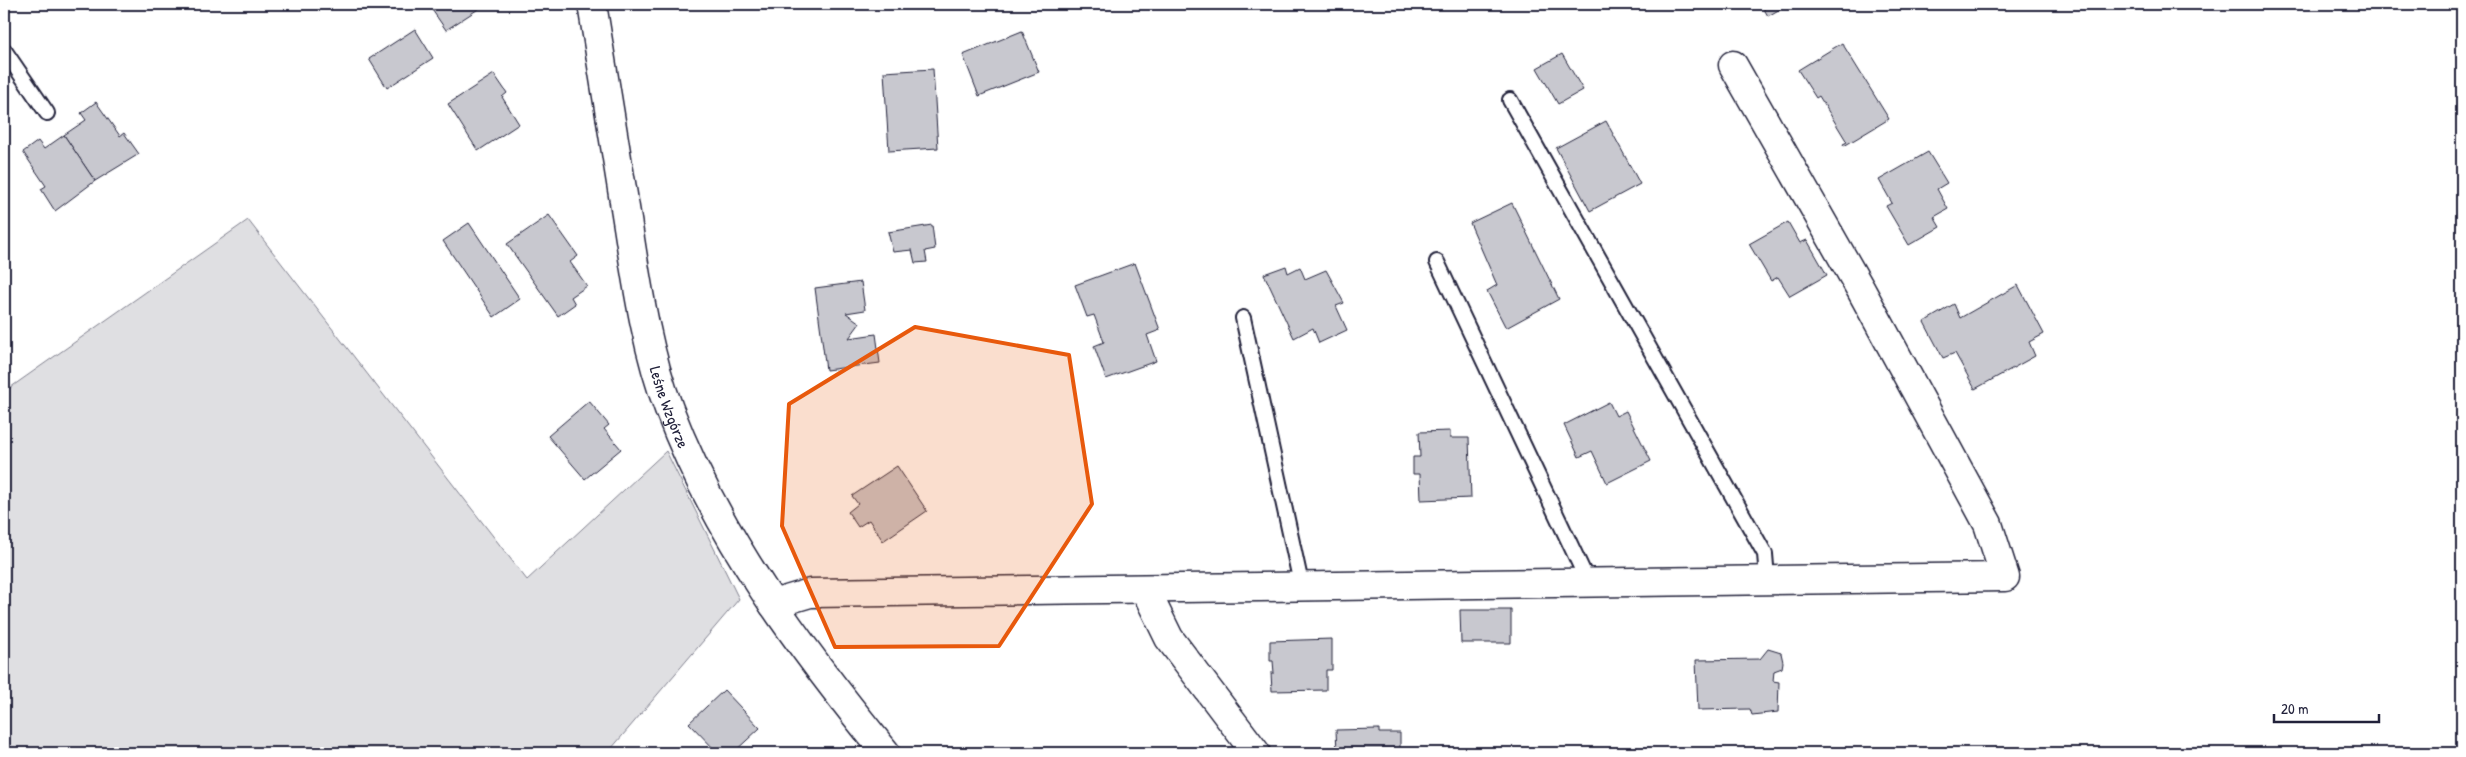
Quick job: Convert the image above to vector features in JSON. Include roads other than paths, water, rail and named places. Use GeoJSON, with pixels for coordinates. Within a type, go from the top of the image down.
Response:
{"type":"FeatureCollection","features":[{"type":"Feature","properties":{"kind":"street","name":"Leśne Wzgórze"},"geometry":{"type":"LineString","coordinates":[[592,4],[643,316],[669,408],[708,499],[757,583],[844,701],[886,753]]}},
{"type":"Feature","properties":{"kind":"street"},"geometry":{"type":"LineString","coordinates":[[773,604],[810,593],[1302,588],[1766,578],[2005,577],[1988,524],[1861,290],[1734,65]]}},
{"type":"Feature","properties":{"kind":"street"},"geometry":{"type":"LineString","coordinates":[[1145,589],[1169,638],[1256,753]]}},
{"type":"Feature","properties":{"kind":"lane"},"geometry":{"type":"LineString","coordinates":[[4,50],[47,113]]}},
{"type":"Feature","properties":{"kind":"lane"},"geometry":{"type":"LineString","coordinates":[[1510,100],[1765,554],[1766,578]]}},
{"type":"Feature","properties":{"kind":"lane"},"geometry":{"type":"LineString","coordinates":[[1437,262],[1588,582]]}},
{"type":"Feature","properties":{"kind":"lane"},"geometry":{"type":"LineString","coordinates":[[1243,318],[1302,588]]}}]}
